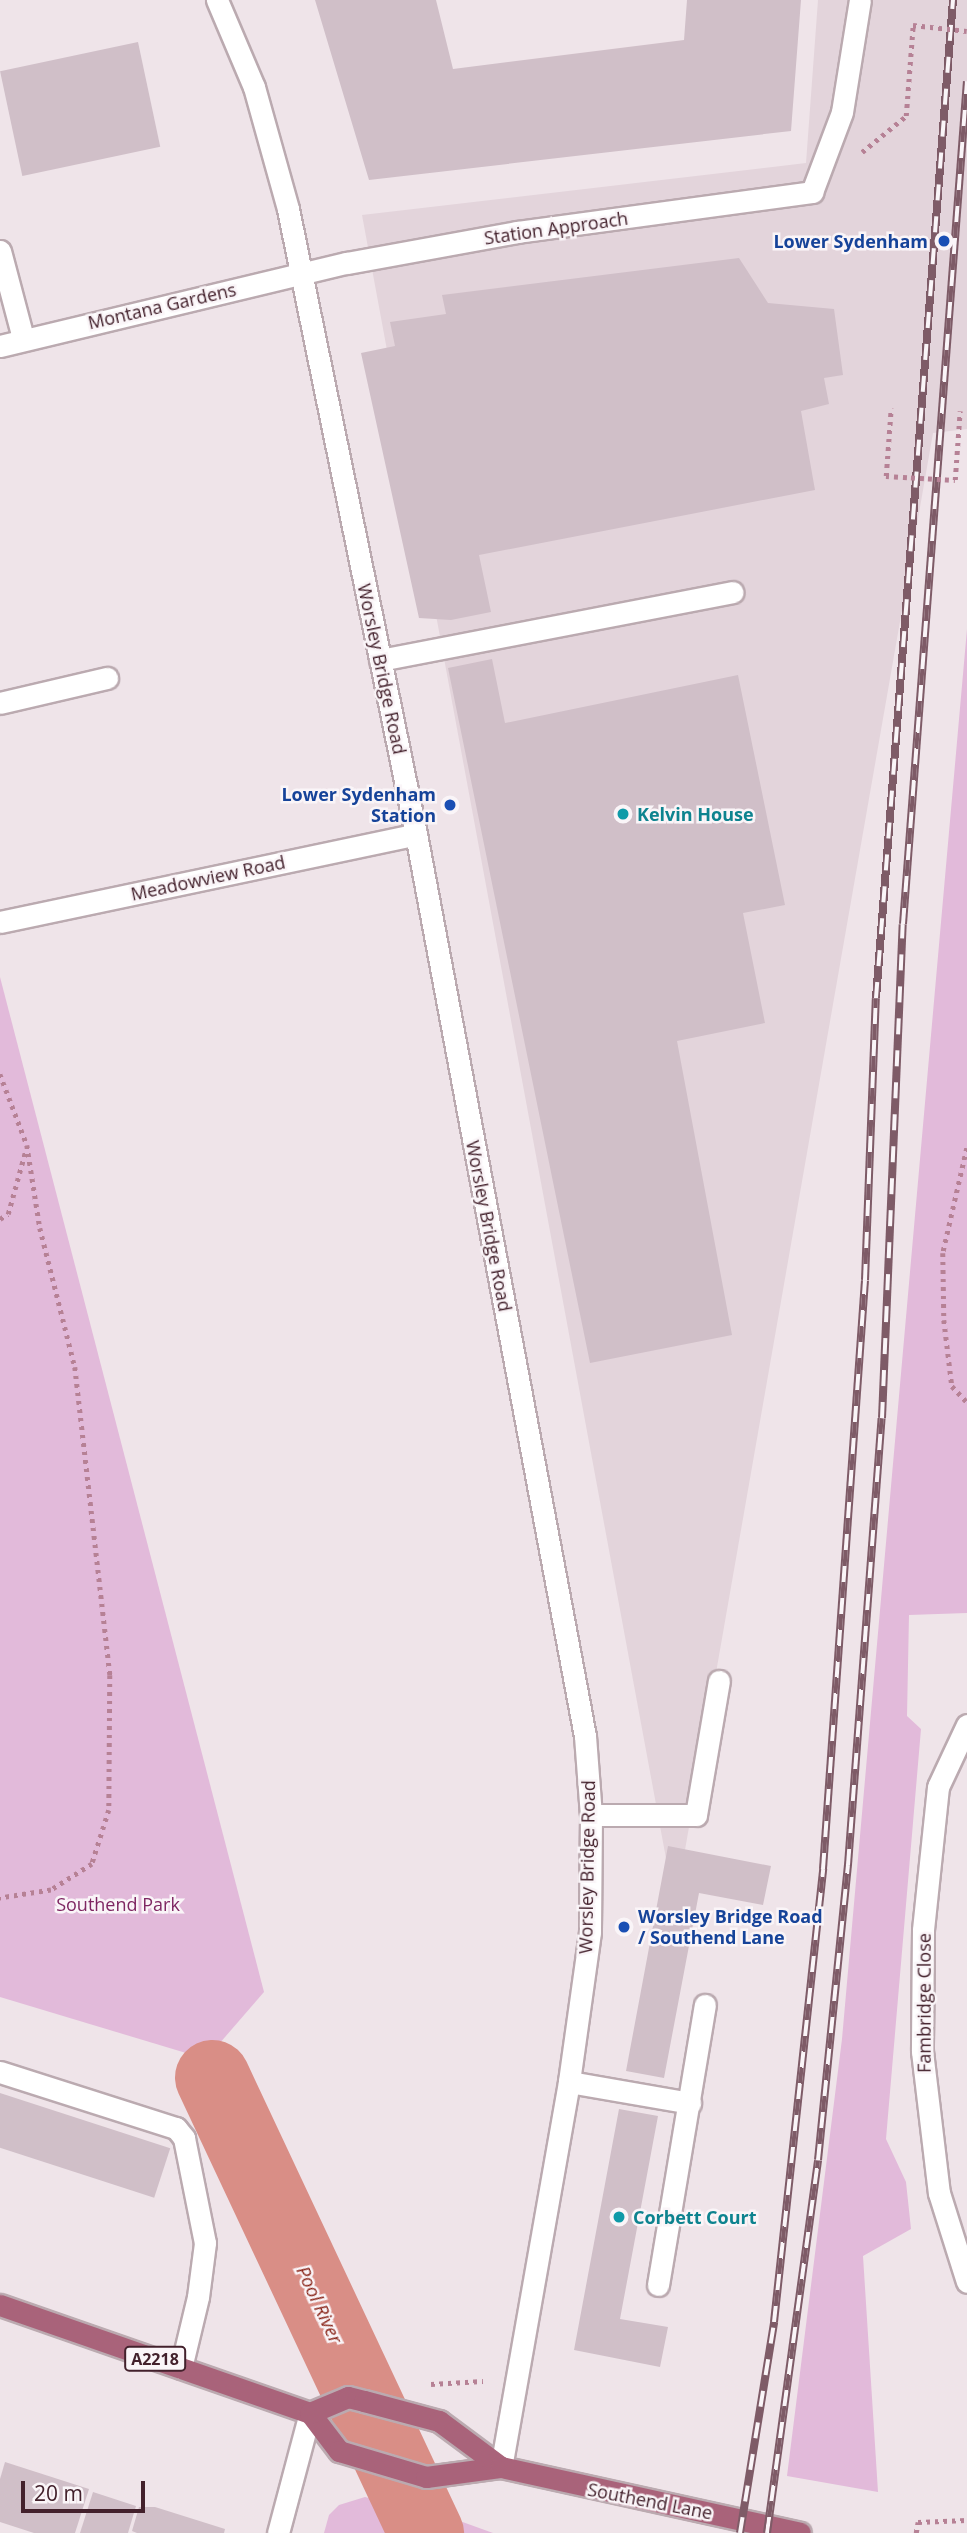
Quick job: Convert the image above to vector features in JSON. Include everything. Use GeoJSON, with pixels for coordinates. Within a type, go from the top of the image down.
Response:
{"type":"FeatureCollection","features":[{"type":"Feature","properties":{"kind":"main road","name":"A2218"},"geometry":{"type":"LineString","coordinates":[[0,2305],[310,2413]]}},
{"type":"Feature","properties":{"kind":"main road","name":"Southend Lane"},"geometry":{"type":"LineString","coordinates":[[501,2467],[439,2421],[348,2397],[310,2413],[339,2451],[426,2477],[501,2467],[800,2533]]}},
{"type":"Feature","properties":{"kind":"street","name":"Worsley Bridge Road"},"geometry":{"type":"LineString","coordinates":[[217,0],[267,129],[301,273],[416,834],[585,1736],[591,1815],[590,1932],[569,2082],[501,2467]]}},
{"type":"Feature","properties":{"kind":"street","name":"Station Approach"},"geometry":{"type":"LineString","coordinates":[[301,273],[517,232],[812,192],[842,112],[860,0]]}},
{"type":"Feature","properties":{"kind":"street"},"geometry":{"type":"LineString","coordinates":[[0,251],[23,338]]}},
{"type":"Feature","properties":{"kind":"street","name":"Montana Gardens"},"geometry":{"type":"LineString","coordinates":[[0,346],[23,338],[301,273]]}},
{"type":"Feature","properties":{"kind":"street"},"geometry":{"type":"LineString","coordinates":[[380,660],[733,592]]}},
{"type":"Feature","properties":{"kind":"street"},"geometry":{"type":"LineString","coordinates":[[0,703],[107,678]]}},
{"type":"Feature","properties":{"kind":"street","name":"Meadowview Road"},"geometry":{"type":"LineString","coordinates":[[0,922],[416,834]]}},
{"type":"Feature","properties":{"kind":"street"},"geometry":{"type":"LineString","coordinates":[[591,1815],[696,1815],[719,1681]]}},
{"type":"Feature","properties":{"kind":"street","name":"Fambridge Close"},"geometry":{"type":"LineString","coordinates":[[967,1725],[938,1787],[923,1930],[922,2051],[939,2193],[967,2282]]}},
{"type":"Feature","properties":{"kind":"street"},"geometry":{"type":"LineString","coordinates":[[659,2285],[705,2005]]}},
{"type":"Feature","properties":{"kind":"street"},"geometry":{"type":"LineString","coordinates":[[0,2072],[176,2129],[184,2138],[205,2243],[181,2368]]}},
{"type":"Feature","properties":{"kind":"street"},"geometry":{"type":"LineString","coordinates":[[569,2082],[690,2103]]}},
{"type":"Feature","properties":{"kind":"street"},"geometry":{"type":"LineString","coordinates":[[278,2533],[310,2413]]}},
{"type":"Feature","properties":{"kind":"path"},"geometry":{"type":"LineString","coordinates":[[906,116],[914,25],[967,31]]}},
{"type":"Feature","properties":{"kind":"path"},"geometry":{"type":"LineString","coordinates":[[891,408],[886,476],[955,480],[960,411]]}},
{"type":"Feature","properties":{"kind":"path"},"geometry":{"type":"LineString","coordinates":[[0,1074],[27,1145],[40,1228],[75,1367],[110,1675],[109,1810],[92,1864],[51,1890],[0,1898]]}},
{"type":"Feature","properties":{"kind":"path"},"geometry":{"type":"LineString","coordinates":[[0,1219],[8,1214],[27,1145]]}},
{"type":"Feature","properties":{"kind":"path"},"geometry":{"type":"LineString","coordinates":[[967,1148],[943,1253],[944,1320],[952,1387],[967,1402]]}},
{"type":"Feature","properties":{"kind":"path"},"geometry":{"type":"LineString","coordinates":[[422,2384],[482,2381]]}},
{"type":"Feature","properties":{"kind":"path"},"geometry":{"type":"LineString","coordinates":[[916,2533],[918,2522],[967,2521]]}},
{"type":"Feature","properties":{"kind":"shaded area"},"geometry":{"type":"Polygon","coordinates":[[[818,0],[967,0],[967,429],[933,433],[675,1907],[362,215],[806,163],[818,0]]]}},
{"type":"Feature","properties":{"kind":"green space"},"geometry":{"type":"Polygon","coordinates":[[[967,629],[967,1613],[909,1615],[907,1716],[921,1729],[886,2139],[906,2182],[911,2229],[863,2256],[878,2492],[787,2476],[842,2039],[967,629]]]}},
{"type":"Feature","properties":{"kind":"green space","name":"Southend Park"},"geometry":{"type":"Polygon","coordinates":[[[0,977],[264,1992],[206,2059],[0,1997],[0,977]]]}},
{"type":"Feature","properties":{"kind":"green space"},"geometry":{"type":"Polygon","coordinates":[[[365,2497],[457,2520],[493,2533],[324,2533],[329,2515],[339,2505],[365,2497]]]}},
{"type":"Feature","properties":{"kind":"building"},"geometry":{"type":"Polygon","coordinates":[[[315,0],[436,0],[453,69],[684,40],[687,0],[801,0],[791,131],[369,180],[315,0]]]}},
{"type":"Feature","properties":{"kind":"building"},"geometry":{"type":"Polygon","coordinates":[[[138,42],[160,147],[22,176],[0,71],[138,42]]]}},
{"type":"Feature","properties":{"kind":"building"},"geometry":{"type":"Polygon","coordinates":[[[739,258],[768,303],[834,309],[843,375],[824,378],[829,404],[801,411],[815,490],[479,555],[491,612],[451,620],[419,618],[361,353],[395,346],[390,322],[446,314],[442,295],[739,258]]]}},
{"type":"Feature","properties":{"kind":"building","name":"Kelvin House"},"geometry":{"type":"Polygon","coordinates":[[[492,659],[505,723],[738,675],[785,905],[743,913],[765,1023],[677,1041],[732,1335],[590,1363],[448,668],[492,659]]]}},
{"type":"Feature","properties":{"kind":"building"},"geometry":{"type":"Polygon","coordinates":[[[668,1846],[771,1866],[763,1905],[699,1893],[664,2078],[626,2071],[668,1846]]]}},
{"type":"Feature","properties":{"kind":"building"},"geometry":{"type":"Polygon","coordinates":[[[0,2093],[170,2148],[154,2198],[0,2148],[0,2093]]]}},
{"type":"Feature","properties":{"kind":"building","name":"Corbett Court"},"geometry":{"type":"Polygon","coordinates":[[[619,2109],[658,2116],[620,2319],[668,2327],[660,2367],[574,2350],[619,2109]]]}},
{"type":"Feature","properties":{"kind":"building"},"geometry":{"type":"Polygon","coordinates":[[[5,2462],[89,2489],[75,2533],[34,2533],[0,2522],[0,2479],[5,2462]]]}},
{"type":"Feature","properties":{"kind":"building"},"geometry":{"type":"Polygon","coordinates":[[[93,2492],[136,2506],[128,2533],[80,2533],[93,2492]]]}},
{"type":"Feature","properties":{"kind":"building"},"geometry":{"type":"Polygon","coordinates":[[[139,2507],[155,2507],[225,2529],[224,2533],[137,2533],[132,2531],[139,2507]]]}},
{"type":"Feature","properties":{"kind":"waterway","name":"Pool River"},"geometry":{"type":"LineString","coordinates":[[212,2077],[426,2533]]}},
{"type":"Feature","properties":{"kind":"railway"},"geometry":{"type":"LineString","coordinates":[[740,2533],[774,2322],[823,1869],[865,1280],[876,998],[953,0]]}},
{"type":"Feature","properties":{"kind":"railway"},"geometry":{"type":"LineString","coordinates":[[767,2533],[818,2160],[848,1865],[882,1418],[903,924],[967,81]]}},
{"type":"Feature","properties":{"kind":"place","name":"Lower Sydenham"},"geometry":{"type":"Point","coordinates":[944,241]}},
{"type":"Feature","properties":{"kind":"place","name":"Lower Sydenham Station"},"geometry":{"type":"Point","coordinates":[450,805]}},
{"type":"Feature","properties":{"kind":"place","name":"Kelvin House"},"geometry":{"type":"Point","coordinates":[623,814]}},
{"type":"Feature","properties":{"kind":"place","name":"Worsley Bridge Road / Southend Lane"},"geometry":{"type":"Point","coordinates":[624,1927]}},
{"type":"Feature","properties":{"kind":"place","name":"Corbett Court"},"geometry":{"type":"Point","coordinates":[619,2217]}}]}
